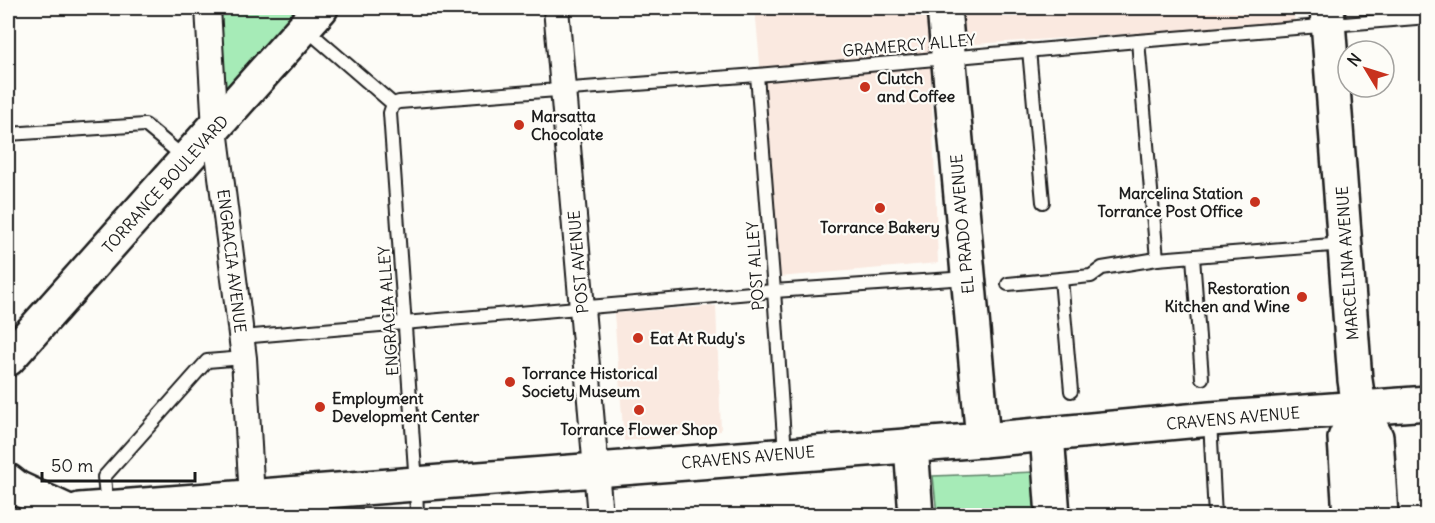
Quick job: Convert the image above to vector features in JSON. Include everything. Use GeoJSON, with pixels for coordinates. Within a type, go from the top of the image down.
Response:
{"type":"FeatureCollection","features":[{"type":"Feature","properties":{"kind":"street","name":"ENGRACIA AVENUE"},"geometry":{"type":"LineString","coordinates":[[208,8],[215,129],[243,347],[253,506]]}},
{"type":"Feature","properties":{"kind":"street","name":"POST AVENUE"},"geometry":{"type":"LineString","coordinates":[[555,8],[600,516]]}},
{"type":"Feature","properties":{"kind":"street","name":"EL PRADO AVENUE"},"geometry":{"type":"LineString","coordinates":[[944,8],[982,440]]}},
{"type":"Feature","properties":{"kind":"street","name":"TORRANCE BOULEVARD"},"geometry":{"type":"LineString","coordinates":[[8,359],[215,129],[312,17]]}},
{"type":"Feature","properties":{"kind":"street","name":"MARCELINA AVENUE"},"geometry":{"type":"LineString","coordinates":[[1328,17],[1359,407],[1345,438],[1350,516]]}},
{"type":"Feature","properties":{"kind":"street","name":"CRAVENS AVENUE"},"geometry":{"type":"LineString","coordinates":[[8,481],[17,488],[80,512],[253,506],[416,484],[1428,403]]}},
{"type":"Feature","properties":{"kind":"street"},"geometry":{"type":"LineString","coordinates":[[1359,407],[1376,437],[1381,516]]}},
{"type":"Feature","properties":{"kind":"street"},"geometry":{"type":"LineString","coordinates":[[1047,434],[1053,516]]}},
{"type":"Feature","properties":{"kind":"street"},"geometry":{"type":"LineString","coordinates":[[911,445],[916,516]]}},
{"type":"Feature","properties":{"kind":"lane"},"geometry":{"type":"LineString","coordinates":[[312,17],[393,104]]}},
{"type":"Feature","properties":{"kind":"lane","name":"GRAMERCY ALLEY"},"geometry":{"type":"LineString","coordinates":[[393,104],[1138,41],[1328,17],[1428,17]]}},
{"type":"Feature","properties":{"kind":"lane"},"geometry":{"type":"LineString","coordinates":[[1138,41],[1157,259]]}},
{"type":"Feature","properties":{"kind":"lane"},"geometry":{"type":"LineString","coordinates":[[1029,50],[1044,202]]}},
{"type":"Feature","properties":{"kind":"lane","name":"POST ALLEY"},"geometry":{"type":"LineString","coordinates":[[756,75],[785,454]]}},
{"type":"Feature","properties":{"kind":"lane","name":"ENGRACIA ALLEY"},"geometry":{"type":"LineString","coordinates":[[393,104],[390,113],[417,516]]}},
{"type":"Feature","properties":{"kind":"lane"},"geometry":{"type":"LineString","coordinates":[[8,134],[145,125],[187,160]]}},
{"type":"Feature","properties":{"kind":"lane"},"geometry":{"type":"LineString","coordinates":[[1008,284],[1090,276],[1102,268],[1157,259],[1346,244]]}},
{"type":"Feature","properties":{"kind":"lane"},"geometry":{"type":"LineString","coordinates":[[1193,257],[1202,378]]}},
{"type":"Feature","properties":{"kind":"lane"},"geometry":{"type":"LineString","coordinates":[[80,512],[104,477],[207,361],[243,347],[405,324],[774,291],[967,278]]}},
{"type":"Feature","properties":{"kind":"lane"},"geometry":{"type":"LineString","coordinates":[[1061,279],[1071,391]]}},
{"type":"Feature","properties":{"kind":"lane"},"geometry":{"type":"LineString","coordinates":[[1210,419],[1215,516]]}},
{"type":"Feature","properties":{"kind":"shaded area"},"geometry":{"type":"Polygon","coordinates":[[[755,8],[1293,8],[1295,23],[930,47],[938,263],[779,277],[755,8]]]}},
{"type":"Feature","properties":{"kind":"shaded area"},"geometry":{"type":"Polygon","coordinates":[[[716,306],[721,431],[624,441],[614,313],[716,306]]]}},
{"type":"Feature","properties":{"kind":"green space"},"geometry":{"type":"Polygon","coordinates":[[[208,8],[321,8],[215,129],[208,8]]]}},
{"type":"Feature","properties":{"kind":"green space"},"geometry":{"type":"Polygon","coordinates":[[[1035,472],[1038,515],[937,515],[933,476],[1035,472]]]}},
{"type":"Feature","properties":{"kind":"place","name":"Clutch and Coffee"},"geometry":{"type":"Point","coordinates":[865,87]}},
{"type":"Feature","properties":{"kind":"place","name":"Marsatta Chocolate"},"geometry":{"type":"Point","coordinates":[519,125]}},
{"type":"Feature","properties":{"kind":"place","name":"Marcelina Station Torrance Post Office"},"geometry":{"type":"Point","coordinates":[1255,202]}},
{"type":"Feature","properties":{"kind":"place","name":"Torrance Bakery"},"geometry":{"type":"Point","coordinates":[880,208]}},
{"type":"Feature","properties":{"kind":"place","name":"Restoration Kitchen and Wine"},"geometry":{"type":"Point","coordinates":[1302,297]}},
{"type":"Feature","properties":{"kind":"place","name":"Eat At Rudy's"},"geometry":{"type":"Point","coordinates":[638,338]}},
{"type":"Feature","properties":{"kind":"place","name":"Torrance Historical Society Museum"},"geometry":{"type":"Point","coordinates":[510,382]}},
{"type":"Feature","properties":{"kind":"place","name":"Employment Development Center"},"geometry":{"type":"Point","coordinates":[320,407]}},
{"type":"Feature","properties":{"kind":"place","name":"Torrance Flower Shop"},"geometry":{"type":"Point","coordinates":[639,410]}}]}
